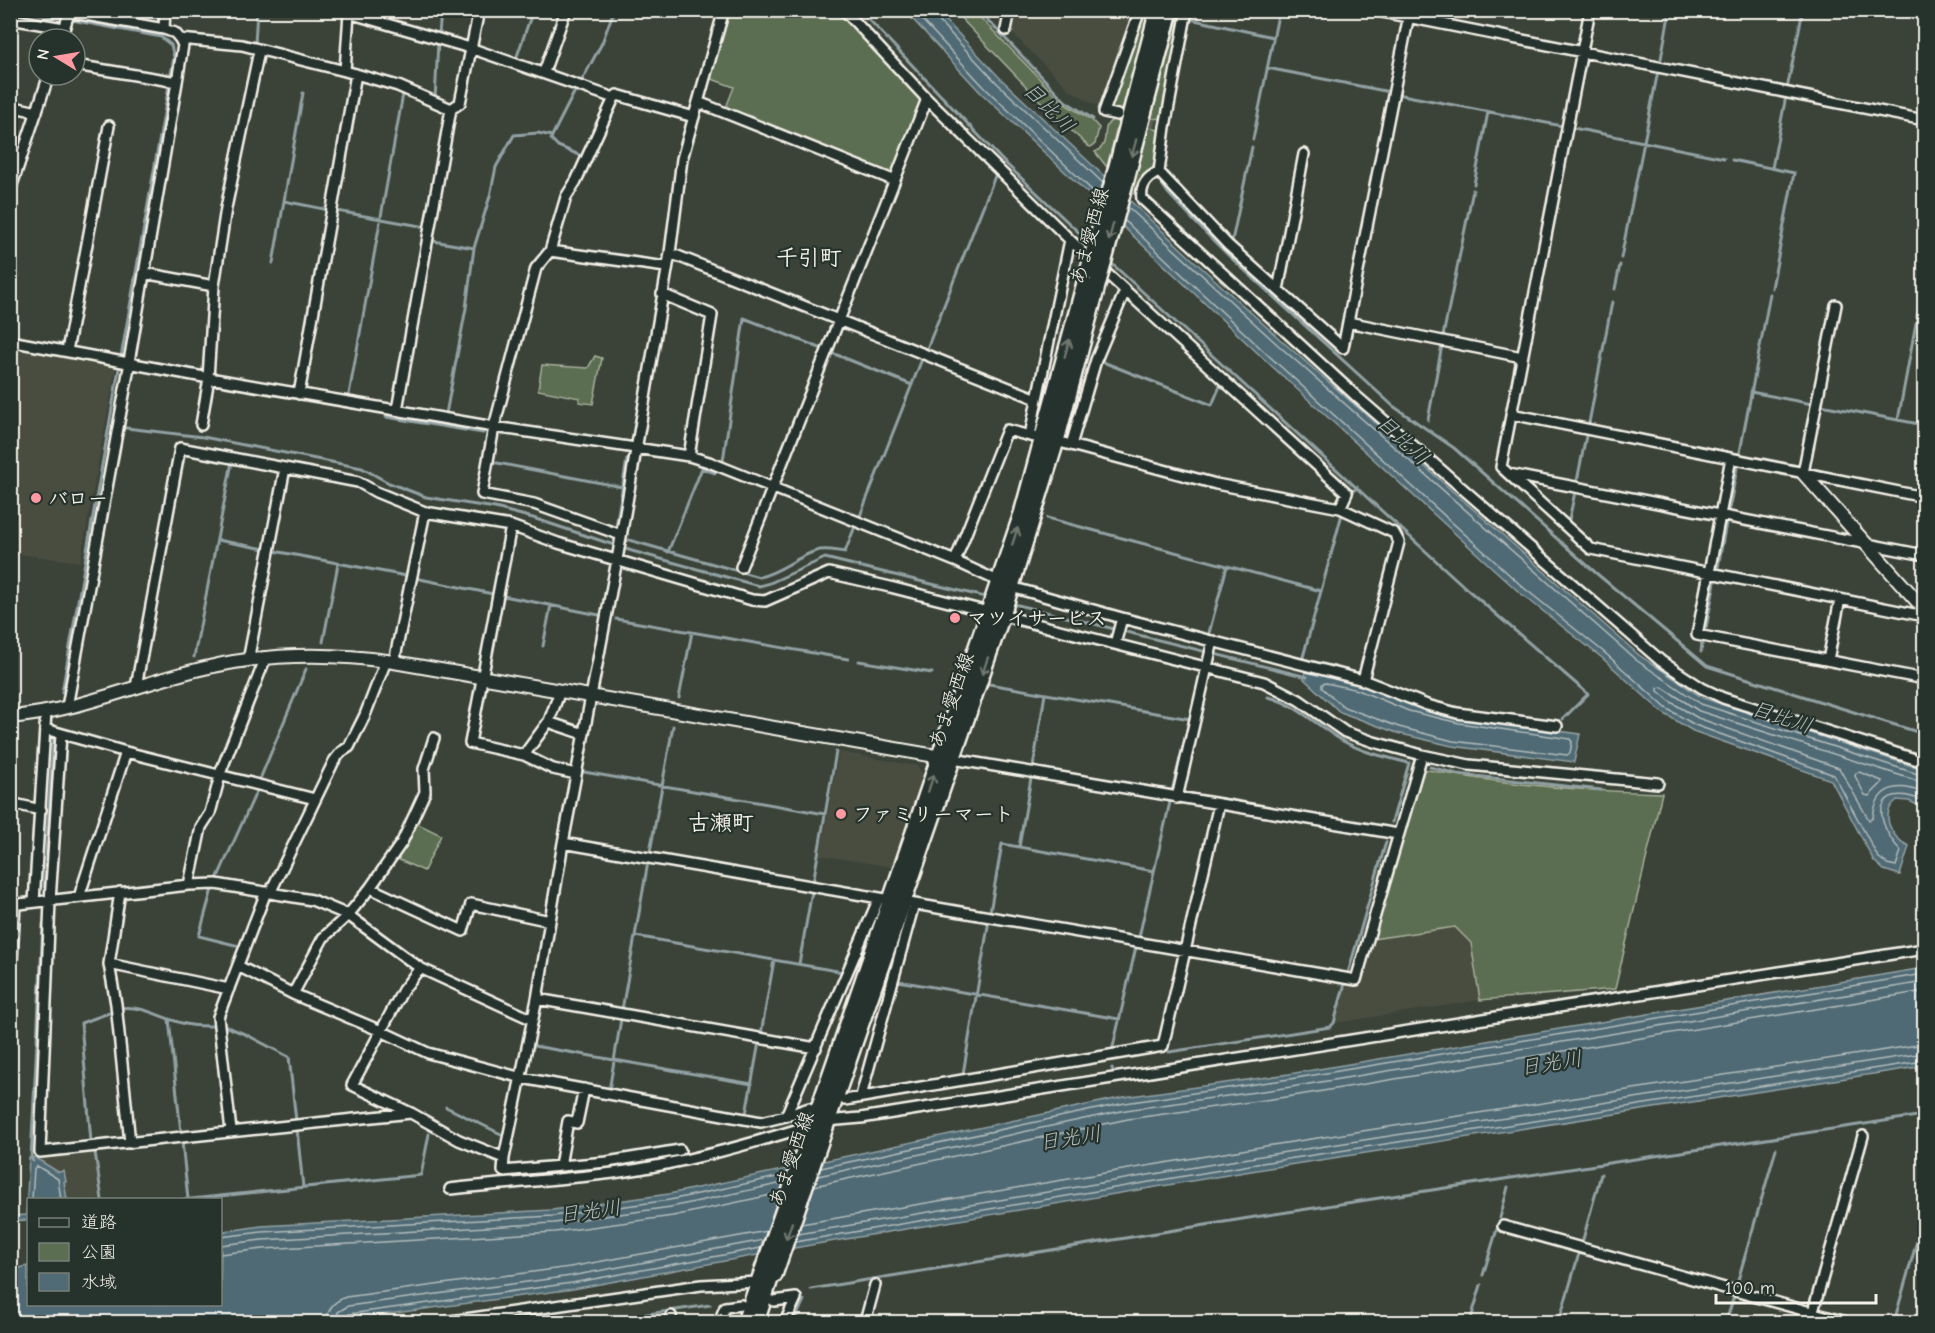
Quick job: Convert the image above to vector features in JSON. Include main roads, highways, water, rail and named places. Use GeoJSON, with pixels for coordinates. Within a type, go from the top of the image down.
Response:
{"type":"FeatureCollection","features":[{"type":"Feature","properties":{"kind":"main road","name":"あま愛西線"},"geometry":{"type":"LineString","coordinates":[[1120,178],[1158,10]]}},
{"type":"Feature","properties":{"kind":"main road","name":"あま愛西線"},"geometry":{"type":"LineString","coordinates":[[745,1323],[765,1277],[997,611],[1050,440],[1120,178],[1170,10]]}},
{"type":"Feature","properties":{"kind":"main road","name":"あま愛西線"},"geometry":{"type":"LineString","coordinates":[[756,1323],[771,1276],[765,1277]]}},
{"type":"Feature","properties":{"kind":"water"},"geometry":{"type":"Polygon","coordinates":[[[905,11],[937,11],[1001,79],[1191,258],[1639,655],[1703,698],[1924,770],[1924,808],[1909,801],[1897,800],[1889,812],[1888,819],[1893,832],[1909,846],[1900,875],[1884,870],[1874,861],[1831,780],[1693,731],[1663,713],[1601,657],[1520,593],[1264,359],[980,92],[905,11]]]}},
{"type":"Feature","properties":{"kind":"water"},"geometry":{"type":"Polygon","coordinates":[[[1306,672],[1360,684],[1411,705],[1461,718],[1580,734],[1574,762],[1452,746],[1397,733],[1340,712],[1304,679],[1306,672]]]}},
{"type":"Feature","properties":{"kind":"water","name":"日光川"},"geometry":{"type":"Polygon","coordinates":[[[1924,968],[1924,1066],[1269,1168],[811,1245],[573,1289],[329,1322],[11,1322],[10,1270],[27,1266],[27,1306],[222,1306],[222,1232],[261,1226],[552,1210],[669,1194],[1124,1097],[1289,1074],[1924,968]]]}},
{"type":"Feature","properties":{"kind":"water"},"geometry":{"type":"Polygon","coordinates":[[[34,1157],[58,1172],[64,1171],[67,1198],[27,1198],[27,1220],[11,1221],[11,1216],[26,1215],[29,1158],[34,1157]]]}},
{"type":"Feature","properties":{"kind":"waterway"},"geometry":{"type":"LineString","coordinates":[[19,10],[161,37],[171,45],[174,57],[62,692]]}},
{"type":"Feature","properties":{"kind":"waterway"},"geometry":{"type":"LineString","coordinates":[[255,44],[257,10]]}},
{"type":"Feature","properties":{"kind":"waterway"},"geometry":{"type":"LineString","coordinates":[[439,35],[441,10]]}},
{"type":"Feature","properties":{"kind":"waterway"},"geometry":{"type":"LineString","coordinates":[[516,59],[533,10]]}},
{"type":"Feature","properties":{"kind":"waterway"},"geometry":{"type":"LineString","coordinates":[[581,82],[602,43],[614,10]]}},
{"type":"Feature","properties":{"kind":"waterway"},"geometry":{"type":"LineString","coordinates":[[860,10],[1002,160],[1091,244]]}},
{"type":"Feature","properties":{"kind":"waterway","name":"目比川"},"geometry":{"type":"LineString","coordinates":[[978,10],[1065,101],[1093,119]]}},
{"type":"Feature","properties":{"kind":"waterway"},"geometry":{"type":"LineString","coordinates":[[1003,21],[1005,10]]}},
{"type":"Feature","properties":{"kind":"waterway"},"geometry":{"type":"LineString","coordinates":[[1253,139],[1279,10]]}},
{"type":"Feature","properties":{"kind":"waterway"},"geometry":{"type":"LineString","coordinates":[[1660,64],[1670,10]]}},
{"type":"Feature","properties":{"kind":"waterway"},"geometry":{"type":"LineString","coordinates":[[1787,89],[1803,10]]}},
{"type":"Feature","properties":{"kind":"waterway"},"geometry":{"type":"LineString","coordinates":[[1190,19],[1273,37]]}},
{"type":"Feature","properties":{"kind":"waterway"},"geometry":{"type":"LineString","coordinates":[[435,100],[438,42]]}},
{"type":"Feature","properties":{"kind":"waterway"},"geometry":{"type":"LineString","coordinates":[[1267,68],[1390,92]]}},
{"type":"Feature","properties":{"kind":"waterway"},"geometry":{"type":"LineString","coordinates":[[1621,258],[1658,71]]}},
{"type":"Feature","properties":{"kind":"waterway"},"geometry":{"type":"LineString","coordinates":[[474,248],[490,196],[496,167],[514,135],[538,133],[552,136],[576,89]]}},
{"type":"Feature","properties":{"kind":"waterway"},"geometry":{"type":"LineString","coordinates":[[284,201],[303,93]]}},
{"type":"Feature","properties":{"kind":"waterway"},"geometry":{"type":"LineString","coordinates":[[348,400],[403,94]]}},
{"type":"Feature","properties":{"kind":"waterway"},"geometry":{"type":"LineString","coordinates":[[1397,94],[1562,126]]}},
{"type":"Feature","properties":{"kind":"waterway"},"geometry":{"type":"LineString","coordinates":[[1772,168],[1786,96]]}},
{"type":"Feature","properties":{"kind":"waterway"},"geometry":{"type":"LineString","coordinates":[[1474,184],[1488,112]]}},
{"type":"Feature","properties":{"kind":"waterway"},"geometry":{"type":"LineString","coordinates":[[1573,128],[1724,158]]}},
{"type":"Feature","properties":{"kind":"waterway"},"geometry":{"type":"LineString","coordinates":[[552,136],[551,139],[558,146],[584,157]]}},
{"type":"Feature","properties":{"kind":"waterway"},"geometry":{"type":"LineString","coordinates":[[1232,241],[1252,147]]}},
{"type":"Feature","properties":{"kind":"waterway"},"geometry":{"type":"LineString","coordinates":[[1732,160],[1794,173],[1772,288]]}},
{"type":"Feature","properties":{"kind":"waterway"},"geometry":{"type":"LineString","coordinates":[[926,351],[995,176]]}},
{"type":"Feature","properties":{"kind":"waterway","name":"目比川"},"geometry":{"type":"LineString","coordinates":[[1159,180],[1168,193],[1229,256],[1393,406],[1454,448],[1596,573],[1707,666],[1924,734]]}},
{"type":"Feature","properties":{"kind":"waterway"},"geometry":{"type":"LineString","coordinates":[[1443,336],[1473,190]]}},
{"type":"Feature","properties":{"kind":"waterway"},"geometry":{"type":"LineString","coordinates":[[273,263],[284,201],[329,210]]}},
{"type":"Feature","properties":{"kind":"waterway"},"geometry":{"type":"LineString","coordinates":[[337,211],[426,227]]}},
{"type":"Feature","properties":{"kind":"waterway"},"geometry":{"type":"LineString","coordinates":[[433,241],[474,248],[466,308],[446,414]]}},
{"type":"Feature","properties":{"kind":"waterway"},"geometry":{"type":"LineString","coordinates":[[1109,261],[1468,590],[1588,694],[1563,719]]}},
{"type":"Feature","properties":{"kind":"waterway"},"geometry":{"type":"LineString","coordinates":[[1615,289],[1620,265]]}},
{"type":"Feature","properties":{"kind":"waterway"},"geometry":{"type":"LineString","coordinates":[[1917,317],[1924,280]]}},
{"type":"Feature","properties":{"kind":"waterway"},"geometry":{"type":"LineString","coordinates":[[1740,452],[1770,294]]}},
{"type":"Feature","properties":{"kind":"waterway"},"geometry":{"type":"LineString","coordinates":[[1589,423],[1612,302]]}},
{"type":"Feature","properties":{"kind":"waterway"},"geometry":{"type":"LineString","coordinates":[[723,461],[744,318],[820,348]]}},
{"type":"Feature","properties":{"kind":"waterway"},"geometry":{"type":"LineString","coordinates":[[1916,323],[1898,420],[1924,425]]}},
{"type":"Feature","properties":{"kind":"waterway"},"geometry":{"type":"LineString","coordinates":[[1428,420],[1442,345]]}},
{"type":"Feature","properties":{"kind":"waterway"},"geometry":{"type":"LineString","coordinates":[[832,353],[912,385]]}},
{"type":"Feature","properties":{"kind":"waterway"},"geometry":{"type":"LineString","coordinates":[[860,516],[922,359]]}},
{"type":"Feature","properties":{"kind":"waterway"},"geometry":{"type":"LineString","coordinates":[[1103,362],[1212,405],[1220,386]]}},
{"type":"Feature","properties":{"kind":"waterway"},"geometry":{"type":"LineString","coordinates":[[1751,392],[1812,404]]}},
{"type":"Feature","properties":{"kind":"waterway"},"geometry":{"type":"LineString","coordinates":[[1821,405],[1898,420]]}},
{"type":"Feature","properties":{"kind":"waterway"},"geometry":{"type":"LineString","coordinates":[[386,417],[483,433]]}},
{"type":"Feature","properties":{"kind":"waterway"},"geometry":{"type":"LineString","coordinates":[[109,426],[203,437],[362,468],[389,483],[426,497],[495,508],[533,518],[632,551],[759,586],[825,558],[989,598]]}},
{"type":"Feature","properties":{"kind":"waterway"},"geometry":{"type":"LineString","coordinates":[[1577,481],[1586,436]]}},
{"type":"Feature","properties":{"kind":"waterway"},"geometry":{"type":"LineString","coordinates":[[616,527],[627,459]]}},
{"type":"Feature","properties":{"kind":"waterway"},"geometry":{"type":"LineString","coordinates":[[492,460],[492,462],[622,487]]}},
{"type":"Feature","properties":{"kind":"waterway"},"geometry":{"type":"LineString","coordinates":[[194,657],[232,462]]}},
{"type":"Feature","properties":{"kind":"waterway"},"geometry":{"type":"LineString","coordinates":[[668,552],[702,468],[715,473]]}},
{"type":"Feature","properties":{"kind":"waterway"},"geometry":{"type":"LineString","coordinates":[[1729,510],[1737,468]]}},
{"type":"Feature","properties":{"kind":"waterway"},"geometry":{"type":"LineString","coordinates":[[1347,505],[1357,487]]}},
{"type":"Feature","properties":{"kind":"waterway"},"geometry":{"type":"LineString","coordinates":[[1569,520],[1575,492]]}},
{"type":"Feature","properties":{"kind":"waterway"},"geometry":{"type":"LineString","coordinates":[[1047,518],[1321,591],[1342,514]]}},
{"type":"Feature","properties":{"kind":"waterway"},"geometry":{"type":"LineString","coordinates":[[1718,567],[1726,523]]}},
{"type":"Feature","properties":{"kind":"waterway"},"geometry":{"type":"LineString","coordinates":[[629,540],[759,577],[816,551],[845,552],[854,529]]}},
{"type":"Feature","properties":{"kind":"waterway"},"geometry":{"type":"LineString","coordinates":[[217,540],[265,549]]}},
{"type":"Feature","properties":{"kind":"waterway"},"geometry":{"type":"LineString","coordinates":[[274,551],[406,576],[393,643]]}},
{"type":"Feature","properties":{"kind":"waterway"},"geometry":{"type":"LineString","coordinates":[[323,642],[338,564]]}},
{"type":"Feature","properties":{"kind":"waterway"},"geometry":{"type":"LineString","coordinates":[[1209,633],[1227,566]]}},
{"type":"Feature","properties":{"kind":"waterway"},"geometry":{"type":"LineString","coordinates":[[415,578],[493,594]]}},
{"type":"Feature","properties":{"kind":"waterway"},"geometry":{"type":"LineString","coordinates":[[1706,628],[1715,582]]}},
{"type":"Feature","properties":{"kind":"waterway"},"geometry":{"type":"LineString","coordinates":[[1303,657],[1321,591]]}},
{"type":"Feature","properties":{"kind":"waterway"},"geometry":{"type":"LineString","coordinates":[[504,596],[599,615]]}},
{"type":"Feature","properties":{"kind":"waterway"},"geometry":{"type":"LineString","coordinates":[[1010,603],[1307,677]]}},
{"type":"Feature","properties":{"kind":"waterway"},"geometry":{"type":"LineString","coordinates":[[543,646],[551,605]]}},
{"type":"Feature","properties":{"kind":"waterway"},"geometry":{"type":"LineString","coordinates":[[616,619],[848,659]]}},
{"type":"Feature","properties":{"kind":"waterway"},"geometry":{"type":"LineString","coordinates":[[679,698],[692,632]]}},
{"type":"Feature","properties":{"kind":"waterway"},"geometry":{"type":"LineString","coordinates":[[1701,652],[1702,643]]}},
{"type":"Feature","properties":{"kind":"waterway"},"geometry":{"type":"LineString","coordinates":[[859,661],[932,673]]}},
{"type":"Feature","properties":{"kind":"waterway"},"geometry":{"type":"LineString","coordinates":[[260,779],[306,669]]}},
{"type":"Feature","properties":{"kind":"waterway"},"geometry":{"type":"LineString","coordinates":[[1172,791],[1201,673]]}},
{"type":"Feature","properties":{"kind":"waterway"},"geometry":{"type":"LineString","coordinates":[[989,684],[1190,719]]}},
{"type":"Feature","properties":{"kind":"waterway"},"geometry":{"type":"LineString","coordinates":[[1033,767],[1045,694]]}},
{"type":"Feature","properties":{"kind":"waterway"},"geometry":{"type":"LineString","coordinates":[[1268,697],[1298,710],[1359,749],[1409,763],[1392,822]]}},
{"type":"Feature","properties":{"kind":"waterway"},"geometry":{"type":"LineString","coordinates":[[650,852],[673,726]]}},
{"type":"Feature","properties":{"kind":"waterway"},"geometry":{"type":"LineString","coordinates":[[44,887],[53,740]]}},
{"type":"Feature","properties":{"kind":"waterway"},"geometry":{"type":"LineString","coordinates":[[813,883],[836,752]]}},
{"type":"Feature","properties":{"kind":"waterway"},"geometry":{"type":"LineString","coordinates":[[1430,767],[1457,774],[1601,790]]}},
{"type":"Feature","properties":{"kind":"waterway"},"geometry":{"type":"LineString","coordinates":[[584,772],[825,814]]}},
{"type":"Feature","properties":{"kind":"waterway"},"geometry":{"type":"LineString","coordinates":[[1019,847],[1031,778]]}},
{"type":"Feature","properties":{"kind":"waterway"},"geometry":{"type":"LineString","coordinates":[[217,879],[257,790]]}},
{"type":"Feature","properties":{"kind":"waterway"},"geometry":{"type":"LineString","coordinates":[[1139,937],[1170,802]]}},
{"type":"Feature","properties":{"kind":"waterway"},"geometry":{"type":"LineString","coordinates":[[1348,973],[1386,842]]}},
{"type":"Feature","properties":{"kind":"waterway"},"geometry":{"type":"LineString","coordinates":[[990,912],[1002,844],[1154,871]]}},
{"type":"Feature","properties":{"kind":"waterway"},"geometry":{"type":"LineString","coordinates":[[622,1010],[648,862]]}},
{"type":"Feature","properties":{"kind":"waterway"},"geometry":{"type":"LineString","coordinates":[[212,889],[199,936],[239,946]]}},
{"type":"Feature","properties":{"kind":"waterway"},"geometry":{"type":"LineString","coordinates":[[799,964],[812,891]]}},
{"type":"Feature","properties":{"kind":"waterway"},"geometry":{"type":"LineString","coordinates":[[963,1074],[989,920]]}},
{"type":"Feature","properties":{"kind":"waterway"},"geometry":{"type":"LineString","coordinates":[[33,1161],[31,1158],[43,924]]}},
{"type":"Feature","properties":{"kind":"waterway"},"geometry":{"type":"LineString","coordinates":[[635,936],[843,972]]}},
{"type":"Feature","properties":{"kind":"waterway"},"geometry":{"type":"LineString","coordinates":[[1110,1060],[1136,947]]}},
{"type":"Feature","properties":{"kind":"waterway"},"geometry":{"type":"LineString","coordinates":[[761,1034],[774,960]]}},
{"type":"Feature","properties":{"kind":"waterway"},"geometry":{"type":"LineString","coordinates":[[898,981],[1119,1019]]}},
{"type":"Feature","properties":{"kind":"waterway"},"geometry":{"type":"LineString","coordinates":[[1169,1052],[1330,1027],[1334,1023],[1345,983]]}},
{"type":"Feature","properties":{"kind":"waterway"},"geometry":{"type":"LineString","coordinates":[[120,1008],[129,1007],[147,1011],[191,1025],[215,1026]]}},
{"type":"Feature","properties":{"kind":"waterway"},"geometry":{"type":"LineString","coordinates":[[91,1142],[81,1023],[112,1012]]}},
{"type":"Feature","properties":{"kind":"waterway"},"geometry":{"type":"LineString","coordinates":[[169,1019],[181,1133]]}},
{"type":"Feature","properties":{"kind":"waterway"},"geometry":{"type":"LineString","coordinates":[[609,1091],[621,1019]]}},
{"type":"Feature","properties":{"kind":"waterway"},"geometry":{"type":"LineString","coordinates":[[225,1026],[289,1057],[296,1121]]}},
{"type":"Feature","properties":{"kind":"waterway"},"geometry":{"type":"LineString","coordinates":[[746,1114],[759,1042]]}},
{"type":"Feature","properties":{"kind":"waterway"},"geometry":{"type":"LineString","coordinates":[[534,1046],[752,1084]]}},
{"type":"Feature","properties":{"kind":"waterway"},"geometry":{"type":"LineString","coordinates":[[508,1117],[514,1090]]}},
{"type":"Feature","properties":{"kind":"waterway"},"geometry":{"type":"LineString","coordinates":[[446,1107],[503,1135],[506,1124]]}},
{"type":"Feature","properties":{"kind":"waterway"},"geometry":{"type":"LineString","coordinates":[[811,1289],[1255,1217],[1924,1115]]}},
{"type":"Feature","properties":{"kind":"waterway"},"geometry":{"type":"LineString","coordinates":[[297,1129],[303,1187]]}},
{"type":"Feature","properties":{"kind":"waterway"},"geometry":{"type":"LineString","coordinates":[[200,1198],[421,1175],[429,1134]]}},
{"type":"Feature","properties":{"kind":"waterway"},"geometry":{"type":"LineString","coordinates":[[182,1142],[188,1198]]}},
{"type":"Feature","properties":{"kind":"waterway"},"geometry":{"type":"LineString","coordinates":[[1736,1287],[1776,1149]]}},
{"type":"Feature","properties":{"kind":"waterway"},"geometry":{"type":"LineString","coordinates":[[95,1152],[102,1198]]}},
{"type":"Feature","properties":{"kind":"waterway"},"geometry":{"type":"LineString","coordinates":[[1582,1243],[1601,1174]]}},
{"type":"Feature","properties":{"kind":"waterway"},"geometry":{"type":"LineString","coordinates":[[1500,1218],[1508,1187]]}},
{"type":"Feature","properties":{"kind":"waterway"},"geometry":{"type":"LineString","coordinates":[[1894,1322],[1924,1216]]}},
{"type":"Feature","properties":{"kind":"waterway"},"geometry":{"type":"LineString","coordinates":[[1483,1275],[1497,1229]]}},
{"type":"Feature","properties":{"kind":"waterway"},"geometry":{"type":"LineString","coordinates":[[1559,1322],[1580,1250]]}},
{"type":"Feature","properties":{"kind":"waterway"},"geometry":{"type":"LineString","coordinates":[[1470,1322],[1481,1285]]}},
{"type":"Feature","properties":{"kind":"waterway"},"geometry":{"type":"LineString","coordinates":[[1726,1322],[1734,1296]]}},
{"type":"Feature","properties":{"kind":"waterway"},"geometry":{"type":"LineString","coordinates":[[794,1322],[804,1300]]}},
{"type":"Feature","properties":{"kind":"waterway"},"geometry":{"type":"LineString","coordinates":[[593,1322],[710,1305]]}},
{"type":"Feature","properties":{"kind":"tunnel"},"geometry":{"type":"LineString","coordinates":[[1137,120],[1155,124]]}},
{"type":"Feature","properties":{"kind":"place","name":"バロー"},"geometry":{"type":"Point","coordinates":[36,498]}},
{"type":"Feature","properties":{"kind":"place","name":"マツイサービス"},"geometry":{"type":"Point","coordinates":[955,618]}},
{"type":"Feature","properties":{"kind":"place","name":"ファミリーマート"},"geometry":{"type":"Point","coordinates":[841,814]}},
{"type":"Feature","properties":{"kind":"district","name":"千引町"},"geometry":{"type":"Point","coordinates":[809,257]}},
{"type":"Feature","properties":{"kind":"district","name":"古瀬町"},"geometry":{"type":"Point","coordinates":[721,822]}}]}
